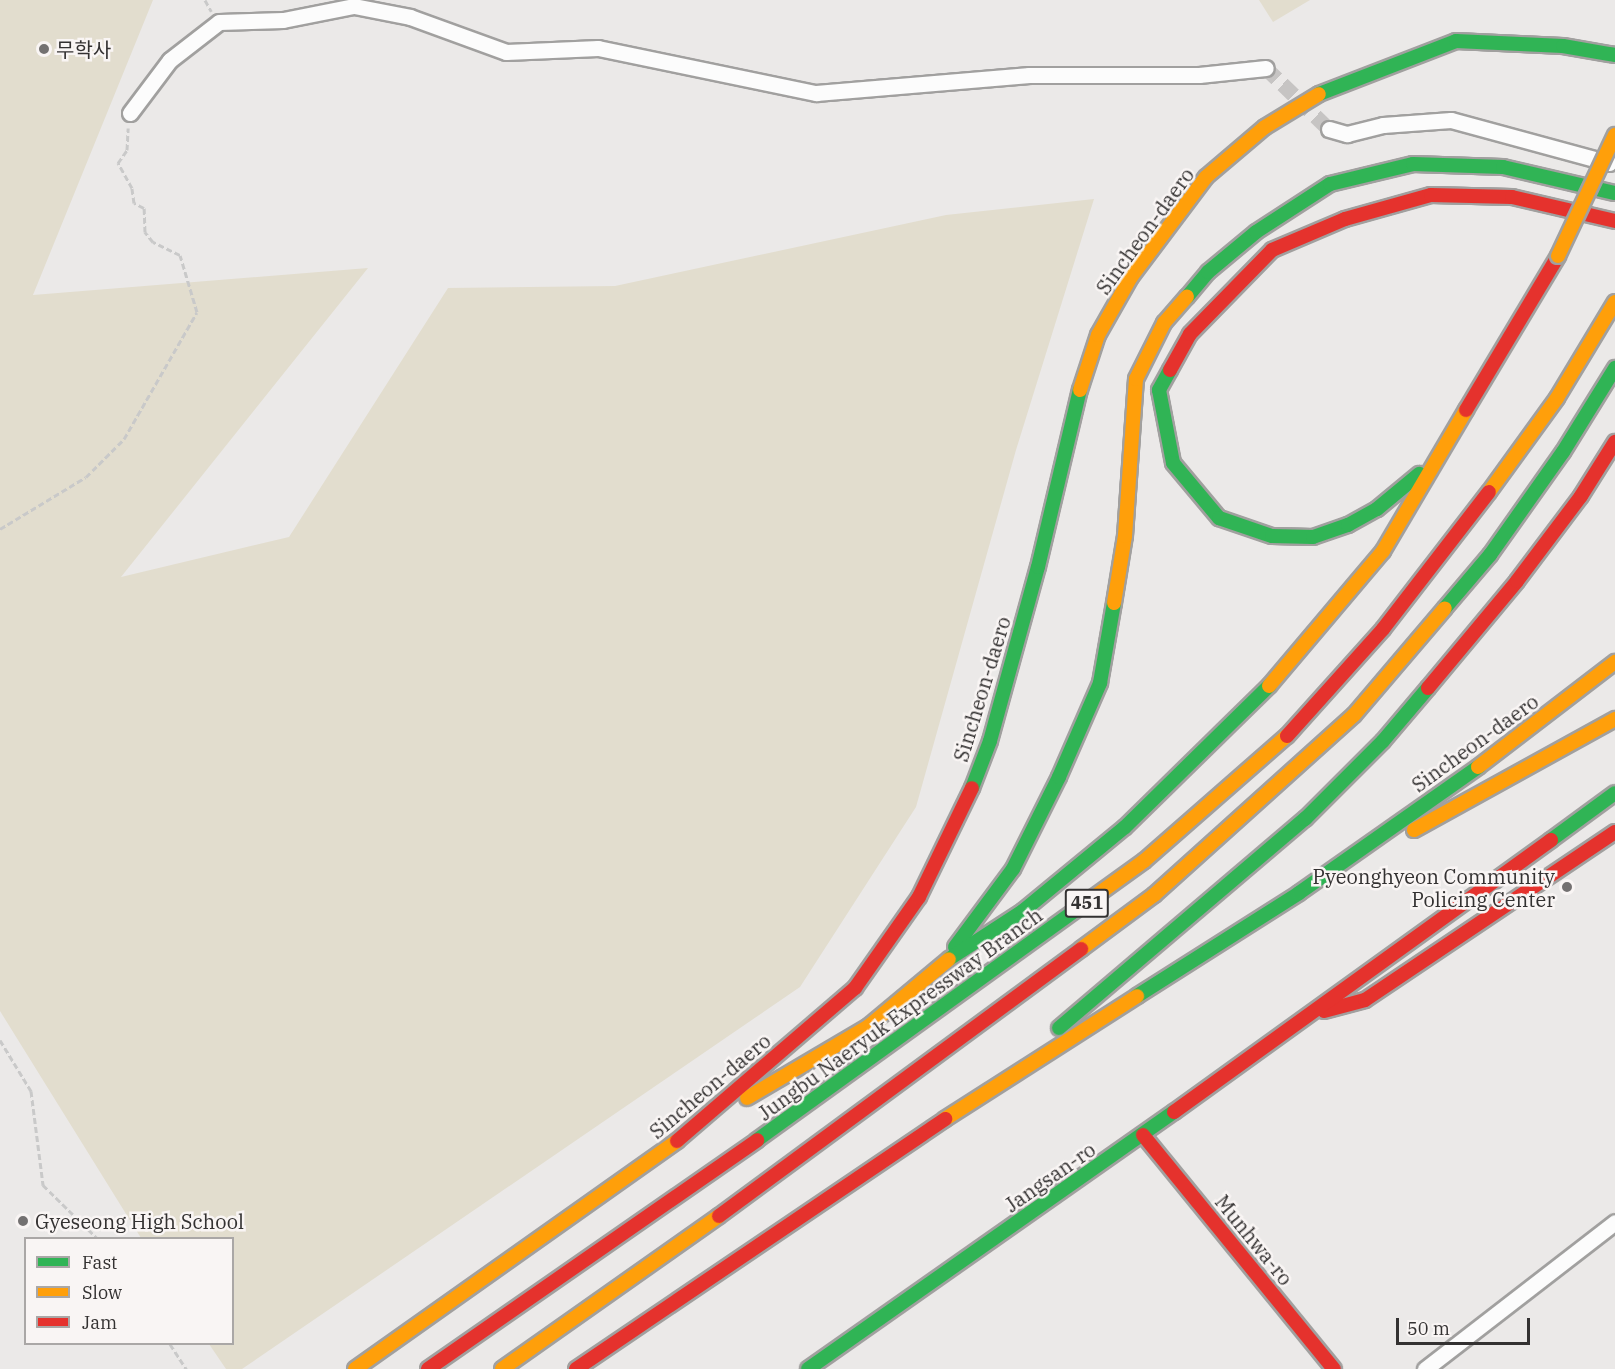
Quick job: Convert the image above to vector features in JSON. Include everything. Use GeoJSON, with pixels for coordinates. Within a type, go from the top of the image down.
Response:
{"type":"FeatureCollection","features":[{"type":"Feature","properties":{"kind":"main road","name":"Sincheon-daero"},"geometry":{"type":"LineString","coordinates":[[355,1369],[687,1134],[855,988],[920,897],[958,823],[990,741],[1038,567],[1075,406],[1098,335],[1131,277],[1206,177],[1265,127],[1331,87],[1456,41],[1563,46],[1615,55]]}},
{"type":"Feature","properties":{"kind":"main road"},"geometry":{"type":"LineString","coordinates":[[687,1134],[869,1026],[944,962],[1023,911],[1125,827],[1224,734],[1306,646],[1383,551],[1558,256],[1615,135]]}},
{"type":"Feature","properties":{"kind":"main road"},"geometry":{"type":"LineString","coordinates":[[944,962],[1013,869],[1059,777],[1100,683],[1125,536],[1136,380],[1164,323],[1193,289],[1256,232],[1330,184],[1413,164],[1503,167],[1615,193]]}},
{"type":"Feature","properties":{"kind":"main road"},"geometry":{"type":"LineString","coordinates":[[1453,434],[1413,482],[1377,509],[1313,537],[1272,536],[1219,518],[1173,463],[1159,390],[1190,334],[1272,250],[1345,219],[1431,195],[1512,197],[1615,221]]}},
{"type":"Feature","properties":{"kind":"main road","name":"Jungbu Naeryuk Expressway Branch"},"geometry":{"type":"LineString","coordinates":[[428,1369],[776,1127],[1135,868],[1289,735],[1383,628],[1457,537],[1557,398],[1615,302]]}},
{"type":"Feature","properties":{"kind":"main road","name":"451"},"geometry":{"type":"LineString","coordinates":[[502,1369],[632,1280],[1154,895],[1243,819],[1354,715],[1490,555],[1563,452],[1615,368]]}},
{"type":"Feature","properties":{"kind":"main road"},"geometry":{"type":"LineString","coordinates":[[970,1102],[1305,819],[1383,741],[1517,581],[1581,496],[1615,442]]}},
{"type":"Feature","properties":{"kind":"main road","name":"Sincheon-daero"},"geometry":{"type":"LineString","coordinates":[[576,1369],[970,1102],[1299,893],[1504,748],[1615,662]]}},
{"type":"Feature","properties":{"kind":"main road"},"geometry":{"type":"LineString","coordinates":[[1299,893],[1615,719]]}},
{"type":"Feature","properties":{"kind":"main road","name":"Jangsan-ro"},"geometry":{"type":"LineString","coordinates":[[808,1369],[1143,1135],[1615,793]]}},
{"type":"Feature","properties":{"kind":"main road","name":"Jangsan-ro"},"geometry":{"type":"LineString","coordinates":[[1312,1014],[1365,1000],[1615,832]]}},
{"type":"Feature","properties":{"kind":"main road","name":"Munhwa-ro"},"geometry":{"type":"LineString","coordinates":[[1143,1135],[1334,1369]]}},
{"type":"Feature","properties":{"kind":"street"},"geometry":{"type":"LineString","coordinates":[[130,113],[170,60],[219,22],[284,20],[354,6],[410,17],[506,52],[598,48],[816,93],[1029,75],[1198,75],[1266,68]]}},
{"type":"Feature","properties":{"kind":"street"},"geometry":{"type":"LineString","coordinates":[[1329,129],[1347,134],[1383,124],[1451,120],[1615,165]]}},
{"type":"Feature","properties":{"kind":"street"},"geometry":{"type":"LineString","coordinates":[[1425,1369],[1615,1222]]}},
{"type":"Feature","properties":{"kind":"path"},"geometry":{"type":"LineString","coordinates":[[0,529],[86,477],[124,439],[197,312],[180,255],[153,242],[145,232],[144,208],[134,203],[132,188],[118,163],[127,150],[130,113]]}},
{"type":"Feature","properties":{"kind":"path"},"geometry":{"type":"LineString","coordinates":[[0,1040],[31,1091],[43,1185],[95,1237]]}},
{"type":"Feature","properties":{"kind":"path"},"geometry":{"type":"LineString","coordinates":[[171,1345],[186,1369]]}},
{"type":"Feature","properties":{"kind":"shaded area"},"geometry":{"type":"Polygon","coordinates":[[[0,0],[153,0],[33,295],[368,268],[121,577],[289,537],[448,288],[615,286],[946,215],[1094,199],[1016,450],[916,807],[800,987],[242,1369],[226,1369],[210,1345],[234,1345],[234,1237],[140,1237],[0,1011],[0,0]]]}},
{"type":"Feature","properties":{"kind":"shaded area"},"geometry":{"type":"Polygon","coordinates":[[[1259,0],[1310,0],[1273,22],[1259,0]]]}},
{"type":"Feature","properties":{"kind":"tunnel"},"geometry":{"type":"LineString","coordinates":[[1266,68],[1329,129]]}},
{"type":"Feature","properties":{"kind":"traffic: fast"},"geometry":{"type":"LineString","coordinates":[[1319,94],[1456,41],[1563,46],[1615,55]]}},
{"type":"Feature","properties":{"kind":"traffic: fast"},"geometry":{"type":"LineString","coordinates":[[1187,297],[1208,272],[1256,232],[1330,184],[1413,164],[1503,167],[1615,193]]}},
{"type":"Feature","properties":{"kind":"traffic: fast"},"geometry":{"type":"LineString","coordinates":[[1445,608],[1490,555],[1563,452],[1615,368]]}},
{"type":"Feature","properties":{"kind":"traffic: fast"},"geometry":{"type":"LineString","coordinates":[[1170,370],[1159,390],[1173,463],[1219,518],[1272,536],[1313,537],[1348,525],[1377,509],[1419,474]]}},
{"type":"Feature","properties":{"kind":"traffic: fast"},"geometry":{"type":"LineString","coordinates":[[972,788],[990,741],[1038,567],[1080,390]]}},
{"type":"Feature","properties":{"kind":"traffic: fast"},"geometry":{"type":"LineString","coordinates":[[955,947],[1013,869],[1059,777],[1100,683],[1114,603]]}},
{"type":"Feature","properties":{"kind":"traffic: fast"},"geometry":{"type":"LineString","coordinates":[[949,959],[1023,911],[1125,827],[1269,686]]}},
{"type":"Feature","properties":{"kind":"traffic: fast"},"geometry":{"type":"LineString","coordinates":[[1059,1028],[1305,819],[1383,741],[1428,688]]}},
{"type":"Feature","properties":{"kind":"traffic: fast"},"geometry":{"type":"LineString","coordinates":[[1137,996],[1299,893],[1478,767]]}},
{"type":"Feature","properties":{"kind":"traffic: fast"},"geometry":{"type":"LineString","coordinates":[[1551,840],[1615,793]]}},
{"type":"Feature","properties":{"kind":"traffic: fast"},"geometry":{"type":"LineString","coordinates":[[757,1140],[1094,897]]}},
{"type":"Feature","properties":{"kind":"traffic: fast"},"geometry":{"type":"LineString","coordinates":[[808,1369],[1174,1112]]}},
{"type":"Feature","properties":{"kind":"traffic: slow"},"geometry":{"type":"LineString","coordinates":[[1080,390],[1098,335],[1131,277],[1206,177],[1265,127],[1319,94]]}},
{"type":"Feature","properties":{"kind":"traffic: slow"},"geometry":{"type":"LineString","coordinates":[[1558,256],[1615,135]]}},
{"type":"Feature","properties":{"kind":"traffic: slow"},"geometry":{"type":"LineString","coordinates":[[1114,603],[1125,536],[1136,379],[1164,323],[1187,297]]}},
{"type":"Feature","properties":{"kind":"traffic: slow"},"geometry":{"type":"LineString","coordinates":[[1489,492],[1557,398],[1615,302]]}},
{"type":"Feature","properties":{"kind":"traffic: slow"},"geometry":{"type":"LineString","coordinates":[[1269,686],[1383,551],[1466,410]]}},
{"type":"Feature","properties":{"kind":"traffic: slow"},"geometry":{"type":"LineString","coordinates":[[1081,949],[1154,895],[1354,715],[1445,608]]}},
{"type":"Feature","properties":{"kind":"traffic: slow"},"geometry":{"type":"LineString","coordinates":[[1478,767],[1615,662]]}},
{"type":"Feature","properties":{"kind":"traffic: slow"},"geometry":{"type":"LineString","coordinates":[[1414,830],[1615,719]]}},
{"type":"Feature","properties":{"kind":"traffic: slow"},"geometry":{"type":"LineString","coordinates":[[1094,897],[1144,861],[1287,736]]}},
{"type":"Feature","properties":{"kind":"traffic: slow"},"geometry":{"type":"LineString","coordinates":[[747,1098],[869,1026],[949,959]]}},
{"type":"Feature","properties":{"kind":"traffic: slow"},"geometry":{"type":"LineString","coordinates":[[945,1119],[1137,996]]}},
{"type":"Feature","properties":{"kind":"traffic: slow"},"geometry":{"type":"LineString","coordinates":[[355,1369],[677,1141]]}},
{"type":"Feature","properties":{"kind":"traffic: slow"},"geometry":{"type":"LineString","coordinates":[[502,1369],[719,1216]]}},
{"type":"Feature","properties":{"kind":"traffic: jam"},"geometry":{"type":"LineString","coordinates":[[1170,370],[1190,334],[1272,250],[1345,219],[1431,195],[1512,197],[1615,221]]}},
{"type":"Feature","properties":{"kind":"traffic: jam"},"geometry":{"type":"LineString","coordinates":[[1466,410],[1558,256]]}},
{"type":"Feature","properties":{"kind":"traffic: jam"},"geometry":{"type":"LineString","coordinates":[[1428,688],[1517,581],[1581,496],[1615,442]]}},
{"type":"Feature","properties":{"kind":"traffic: jam"},"geometry":{"type":"LineString","coordinates":[[1287,736],[1383,629],[1489,492]]}},
{"type":"Feature","properties":{"kind":"traffic: jam"},"geometry":{"type":"LineString","coordinates":[[677,1141],[855,988],[919,897],[972,788]]}},
{"type":"Feature","properties":{"kind":"traffic: jam"},"geometry":{"type":"LineString","coordinates":[[1324,1011],[1365,1000],[1615,832]]}},
{"type":"Feature","properties":{"kind":"traffic: jam"},"geometry":{"type":"LineString","coordinates":[[1174,1112],[1551,840]]}},
{"type":"Feature","properties":{"kind":"traffic: jam"},"geometry":{"type":"LineString","coordinates":[[719,1216],[1081,949]]}},
{"type":"Feature","properties":{"kind":"traffic: jam"},"geometry":{"type":"LineString","coordinates":[[576,1369],[945,1119]]}},
{"type":"Feature","properties":{"kind":"traffic: jam"},"geometry":{"type":"LineString","coordinates":[[1143,1135],[1334,1369]]}},
{"type":"Feature","properties":{"kind":"traffic: jam"},"geometry":{"type":"LineString","coordinates":[[428,1369],[757,1140]]}},
{"type":"Feature","properties":{"kind":"place","name":"무학사"},"geometry":{"type":"Point","coordinates":[44,49]}},
{"type":"Feature","properties":{"kind":"place","name":"Pyeonghyeon Community Policing Center"},"geometry":{"type":"Point","coordinates":[1567,887]}},
{"type":"Feature","properties":{"kind":"place","name":"Gyeseong High School"},"geometry":{"type":"Point","coordinates":[23,1221]}}]}
